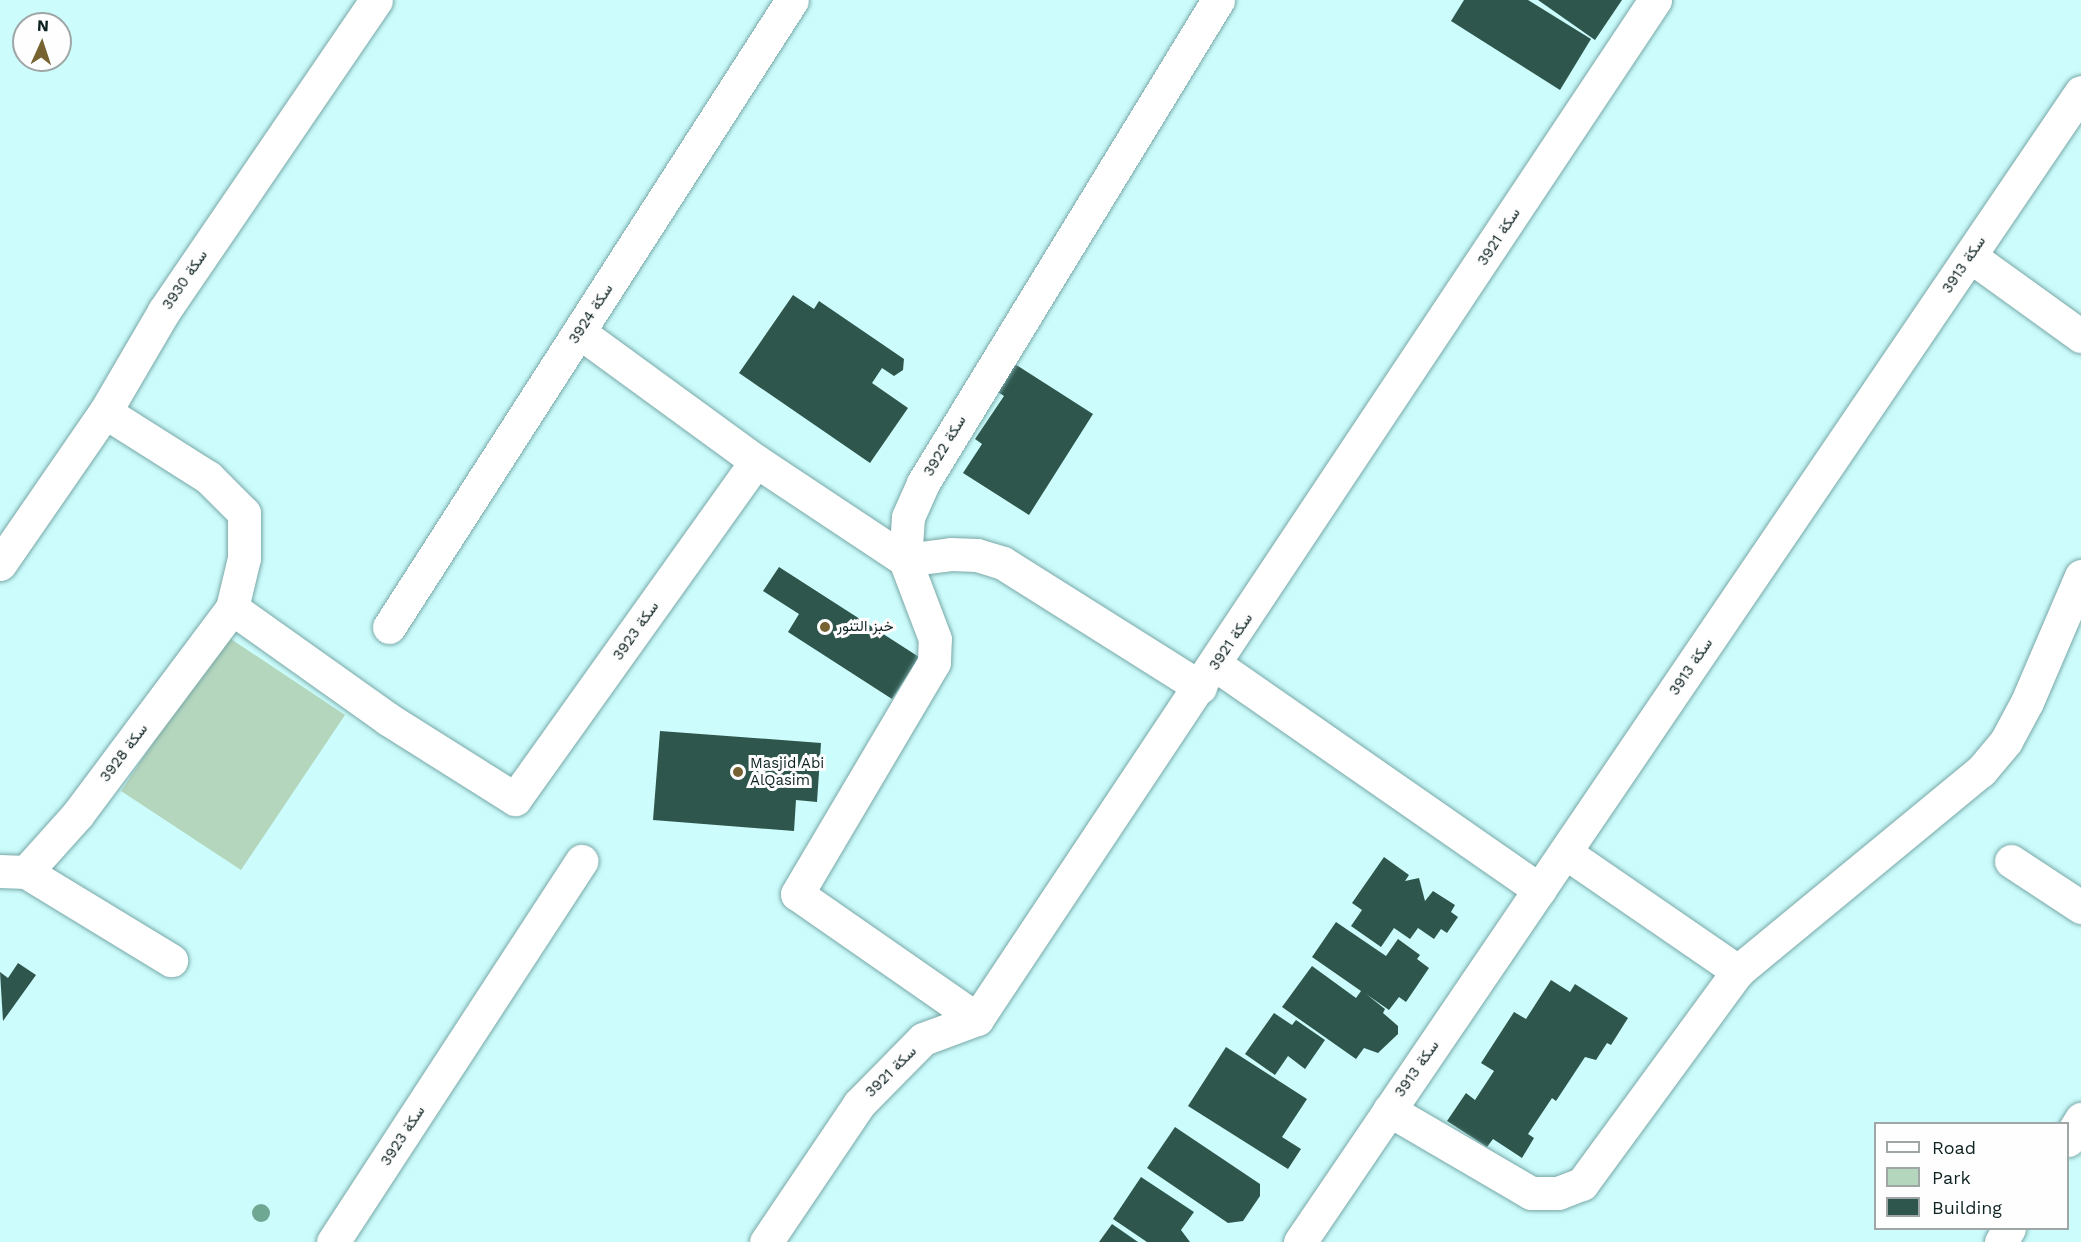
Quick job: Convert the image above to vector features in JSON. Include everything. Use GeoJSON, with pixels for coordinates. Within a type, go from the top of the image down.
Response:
{"type":"FeatureCollection","features":[{"type":"Feature","properties":{"kind":"street","name":"سكة 3930"},"geometry":{"type":"LineString","coordinates":[[0,564],[105,412],[164,311],[376,0]]}},
{"type":"Feature","properties":{"kind":"street","name":"سكة 3924"},"geometry":{"type":"LineString","coordinates":[[390,627],[792,0]]}},
{"type":"Feature","properties":{"kind":"street","name":"سكة 3922"},"geometry":{"type":"LineString","coordinates":[[905,561],[908,517],[923,483],[1218,0]]}},
{"type":"Feature","properties":{"kind":"street","name":"سكة 3921"},"geometry":{"type":"LineString","coordinates":[[766,1242],[859,1104],[923,1039],[977,1019],[1208,676],[1655,0]]}},
{"type":"Feature","properties":{"kind":"street","name":"سكة 3913"},"geometry":{"type":"LineString","coordinates":[[1300,1242],[2081,92]]}},
{"type":"Feature","properties":{"kind":"street"},"geometry":{"type":"LineString","coordinates":[[1970,256],[2081,336]]}},
{"type":"Feature","properties":{"kind":"street"},"geometry":{"type":"LineString","coordinates":[[579,332],[756,461],[905,561],[935,639],[934,662],[797,894],[977,1019]]}},
{"type":"Feature","properties":{"kind":"street"},"geometry":{"type":"LineString","coordinates":[[105,412],[208,477],[244,513],[244,558],[232,608]]}},
{"type":"Feature","properties":{"kind":"street","name":"سكة 3923"},"geometry":{"type":"LineString","coordinates":[[232,608],[388,719],[515,800],[756,461]]}},
{"type":"Feature","properties":{"kind":"street"},"geometry":{"type":"LineString","coordinates":[[905,561],[951,554],[977,555],[1003,563],[1208,676],[1540,890]]}},
{"type":"Feature","properties":{"kind":"street"},"geometry":{"type":"LineString","coordinates":[[1389,1110],[1531,1193],[1558,1193],[1582,1184],[1738,971],[1981,771],[2006,741],[2027,702],[2081,576]]}},
{"type":"Feature","properties":{"kind":"street","name":"سكة 3928"},"geometry":{"type":"LineString","coordinates":[[13,872],[78,814],[232,608]]}},
{"type":"Feature","properties":{"kind":"street"},"geometry":{"type":"LineString","coordinates":[[1566,853],[1738,971]]}},
{"type":"Feature","properties":{"kind":"street","name":"سكة 3923"},"geometry":{"type":"LineString","coordinates":[[333,1242],[580,861]]}},
{"type":"Feature","properties":{"kind":"street"},"geometry":{"type":"LineString","coordinates":[[2011,861],[2081,907]]}},
{"type":"Feature","properties":{"kind":"street"},"geometry":{"type":"LineString","coordinates":[[13,872],[171,960]]}},
{"type":"Feature","properties":{"kind":"street"},"geometry":{"type":"LineString","coordinates":[[2069,1137],[2081,1119]]}},
{"type":"Feature","properties":{"kind":"green space"},"geometry":{"type":"Polygon","coordinates":[[[225,635],[345,715],[241,870],[121,791],[225,635]]]}},
{"type":"Feature","properties":{"kind":"building"},"geometry":{"type":"Polygon","coordinates":[[[1464,0],[1528,0],[1591,39],[1560,90],[1451,21],[1464,0]]]}},
{"type":"Feature","properties":{"kind":"building"},"geometry":{"type":"Polygon","coordinates":[[[1538,0],[1622,0],[1595,40],[1538,0]]]}},
{"type":"Feature","properties":{"kind":"building"},"geometry":{"type":"Polygon","coordinates":[[[793,295],[814,309],[819,301],[904,359],[903,370],[894,376],[882,368],[872,383],[908,408],[870,463],[739,373],[793,295]]]}},
{"type":"Feature","properties":{"kind":"building"},"geometry":{"type":"Polygon","coordinates":[[[1010,361],[1093,414],[1029,515],[963,473],[982,444],[975,439],[1004,396],[992,388],[1010,361]]]}},
{"type":"Feature","properties":{"kind":"building"},"geometry":{"type":"Polygon","coordinates":[[[779,567],[919,657],[892,699],[788,632],[799,614],[763,591],[779,567]]]}},
{"type":"Feature","properties":{"kind":"building","name":"Masjid Abi AlQasim"},"geometry":{"type":"Polygon","coordinates":[[[660,731],[821,743],[817,802],[796,800],[794,831],[653,820],[660,731]]]}},
{"type":"Feature","properties":{"kind":"building"},"geometry":{"type":"Polygon","coordinates":[[[1384,857],[1409,875],[1405,881],[1419,878],[1425,901],[1433,891],[1455,905],[1451,912],[1458,917],[1447,933],[1441,929],[1434,939],[1418,928],[1410,939],[1394,928],[1381,947],[1351,926],[1362,910],[1352,903],[1384,857]]]}},
{"type":"Feature","properties":{"kind":"building"},"geometry":{"type":"Polygon","coordinates":[[[1336,922],[1386,956],[1398,939],[1420,955],[1417,959],[1429,968],[1406,1002],[1399,997],[1389,1010],[1366,994],[1385,1009],[1383,1013],[1398,1026],[1398,1034],[1378,1053],[1364,1048],[1356,1059],[1282,1007],[1312,966],[1356,998],[1361,991],[1312,957],[1336,922]]]}},
{"type":"Feature","properties":{"kind":"building"},"geometry":{"type":"Polygon","coordinates":[[[18,963],[36,975],[3,1021],[0,972],[8,978],[18,963]]]}},
{"type":"Feature","properties":{"kind":"building"},"geometry":{"type":"Polygon","coordinates":[[[1551,980],[1570,992],[1575,984],[1628,1018],[1611,1045],[1607,1043],[1596,1060],[1585,1057],[1556,1101],[1552,1098],[1528,1134],[1534,1138],[1522,1158],[1493,1139],[1487,1147],[1447,1121],[1466,1093],[1475,1100],[1494,1071],[1481,1063],[1514,1012],[1526,1019],[1551,980]]]}},
{"type":"Feature","properties":{"kind":"building"},"geometry":{"type":"Polygon","coordinates":[[[1274,1013],[1292,1025],[1296,1020],[1325,1040],[1305,1069],[1288,1056],[1275,1075],[1245,1054],[1274,1013]]]}},
{"type":"Feature","properties":{"kind":"building"},"geometry":{"type":"Polygon","coordinates":[[[1226,1047],[1307,1099],[1282,1137],[1301,1149],[1288,1169],[1188,1106],[1226,1047]]]}},
{"type":"Feature","properties":{"kind":"building"},"geometry":{"type":"Polygon","coordinates":[[[1175,1127],[1260,1184],[1260,1196],[1243,1221],[1228,1223],[1147,1168],[1175,1127]]]}},
{"type":"Feature","properties":{"kind":"building"},"geometry":{"type":"Polygon","coordinates":[[[1141,1177],[1194,1212],[1181,1230],[1190,1242],[1147,1242],[1113,1219],[1141,1177]]]}},
{"type":"Feature","properties":{"kind":"building"},"geometry":{"type":"Polygon","coordinates":[[[1112,1224],[1138,1242],[1099,1242],[1112,1224]]]}},
{"type":"Feature","properties":{"kind":"place","name":"خبز التنور"},"geometry":{"type":"Point","coordinates":[825,627]}},
{"type":"Feature","properties":{"kind":"place","name":"Masjid Abi AlQasim"},"geometry":{"type":"Point","coordinates":[738,772]}}]}
